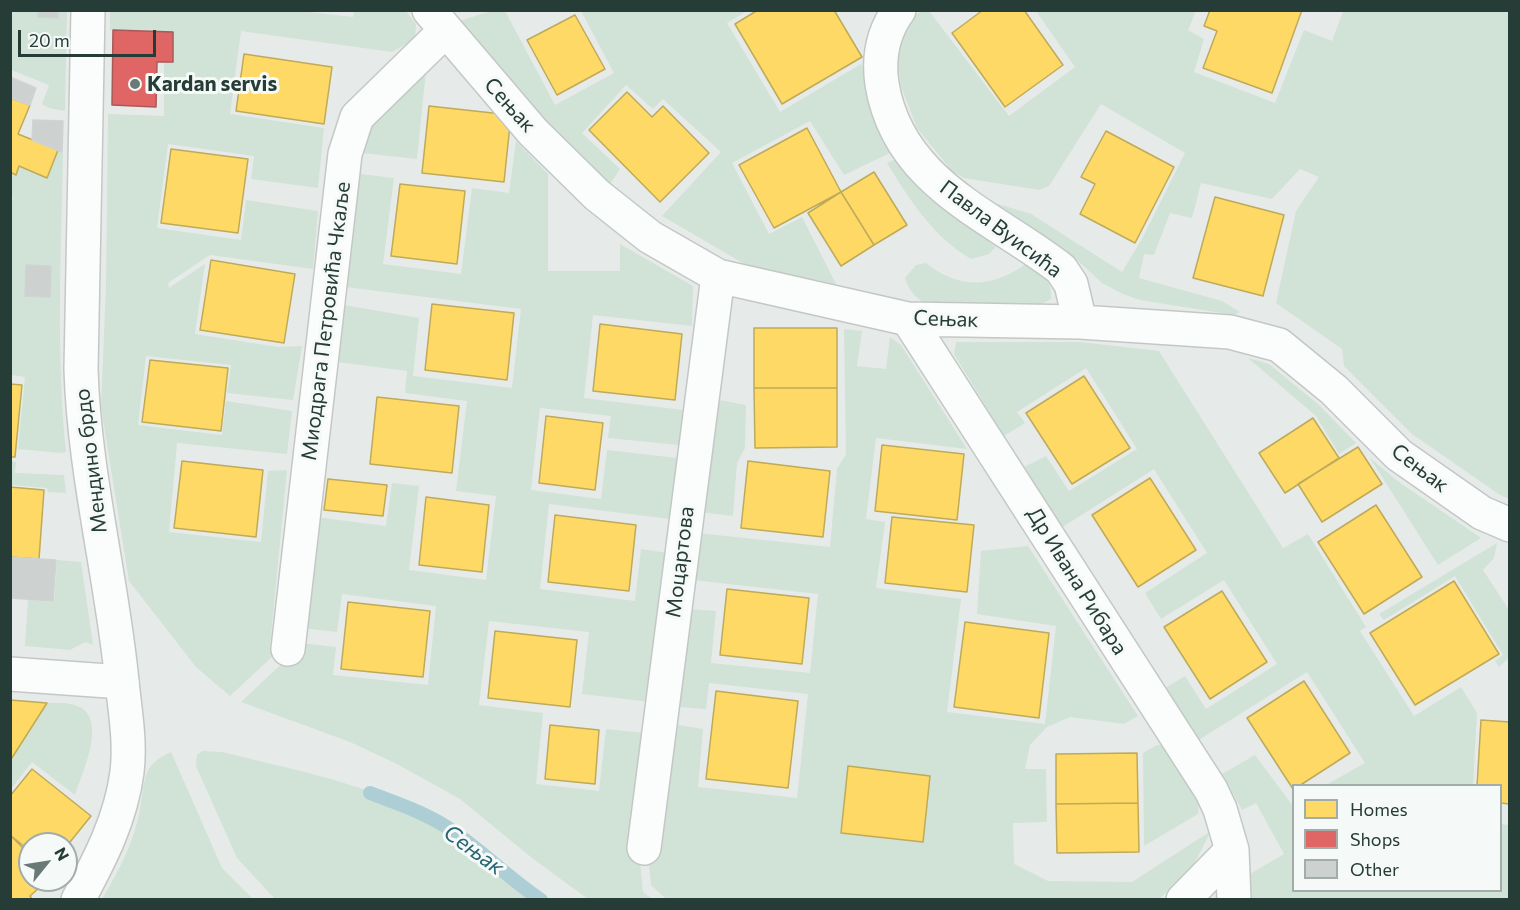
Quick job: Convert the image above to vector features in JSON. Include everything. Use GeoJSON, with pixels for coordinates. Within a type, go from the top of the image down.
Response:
{"type":"FeatureCollection","features":[{"type":"Feature","properties":{"kind":"street","name":"Мендино брдо"},"geometry":{"type":"LineString","coordinates":[[78,900],[113,829],[122,800],[127,770],[126,724],[118,648],[88,462],[82,398],[88,10]]}},
{"type":"Feature","properties":{"kind":"street","name":"Павла Вуисића"},"geometry":{"type":"LineString","coordinates":[[899,10],[889,24],[882,46],[880,73],[890,117],[906,147],[927,172],[959,201],[1061,269],[1071,284],[1080,322]]}},
{"type":"Feature","properties":{"kind":"street","name":"Сењак"},"geometry":{"type":"LineString","coordinates":[[437,21],[533,132],[597,195],[650,237],[718,276],[908,319],[1080,322],[1230,332],[1279,345],[1334,390],[1399,455],[1482,513],[1509,525]]}},
{"type":"Feature","properties":{"kind":"street","name":"Миодрага Петровића Чкаље"},"geometry":{"type":"LineString","coordinates":[[288,649],[345,154],[357,117],[437,21]]}},
{"type":"Feature","properties":{"kind":"street","name":"Моцартова"},"geometry":{"type":"LineString","coordinates":[[644,848],[718,276]]}},
{"type":"Feature","properties":{"kind":"street","name":"Др Ивана Рибара"},"geometry":{"type":"LineString","coordinates":[[908,319],[1211,790],[1220,809],[1232,850],[1234,900]]}},
{"type":"Feature","properties":{"kind":"street"},"geometry":{"type":"LineString","coordinates":[[10,674],[122,682]]}},
{"type":"Feature","properties":{"kind":"street"},"geometry":{"type":"LineString","coordinates":[[1183,900],[1232,850]]}},
{"type":"Feature","properties":{"kind":"green space"},"geometry":{"type":"Polygon","coordinates":[[[291,10],[353,17],[354,11],[405,10],[416,24],[415,39],[392,52],[241,31],[230,114],[324,128],[318,188],[251,179],[254,156],[168,144],[157,228],[241,240],[246,200],[318,211],[313,269],[210,255],[168,283],[169,288],[205,264],[195,334],[278,347],[302,346],[293,400],[227,393],[231,365],[146,356],[138,425],[222,435],[226,401],[292,411],[287,454],[177,443],[169,532],[261,542],[268,471],[287,470],[270,646],[276,653],[230,696],[196,667],[129,581],[101,407],[106,286],[108,114],[164,116],[164,62],[173,62],[173,32],[110,30],[110,11],[291,10]]]}},
{"type":"Feature","properties":{"kind":"green space"},"geometry":{"type":"Polygon","coordinates":[[[10,11],[67,11],[65,111],[42,104],[49,85],[11,70],[10,11]]]}},
{"type":"Feature","properties":{"kind":"green space"},"geometry":{"type":"Polygon","coordinates":[[[491,11],[505,11],[555,105],[614,73],[581,11],[747,11],[727,23],[780,112],[861,64],[894,151],[844,175],[810,121],[732,163],[769,234],[802,217],[836,284],[748,266],[662,216],[721,152],[663,99],[653,109],[626,85],[582,133],[620,169],[609,186],[543,123],[456,22],[491,11]]]}},
{"type":"Feature","properties":{"kind":"green space"},"geometry":{"type":"Polygon","coordinates":[[[922,11],[929,11],[1009,116],[1075,67],[1036,11],[1196,11],[1188,30],[1204,39],[1194,72],[1275,103],[1304,30],[1332,41],[1343,11],[1509,11],[1509,499],[1412,434],[1344,366],[1342,349],[1276,303],[1296,211],[1319,177],[1300,169],[1272,199],[1201,183],[1192,218],[1170,213],[1154,255],[1144,254],[1139,278],[1222,301],[1240,312],[1234,315],[1140,300],[1123,294],[1102,283],[1078,261],[988,201],[1031,214],[1122,272],[1142,239],[1185,153],[1101,104],[1049,186],[1039,190],[964,178],[952,171],[917,128],[901,86],[896,49],[914,16],[922,11]]]}},
{"type":"Feature","properties":{"kind":"green space"},"geometry":{"type":"Polygon","coordinates":[[[426,70],[417,159],[362,153],[368,128],[426,70]]]}},
{"type":"Feature","properties":{"kind":"green space"},"geometry":{"type":"Polygon","coordinates":[[[516,141],[548,174],[548,271],[620,271],[620,244],[693,286],[692,326],[593,315],[584,398],[683,410],[679,445],[608,438],[611,416],[540,408],[531,490],[601,499],[607,450],[677,458],[670,519],[549,504],[540,589],[635,601],[641,549],[668,553],[651,702],[582,694],[589,632],[489,621],[479,705],[543,713],[536,784],[599,791],[606,729],[644,733],[639,851],[643,892],[652,899],[588,899],[532,858],[460,799],[397,764],[350,742],[241,702],[291,655],[299,643],[336,647],[333,675],[428,685],[436,606],[342,594],[337,632],[301,628],[315,517],[386,526],[392,483],[419,486],[409,570],[486,580],[496,496],[456,491],[467,401],[405,393],[407,371],[337,362],[344,305],[419,318],[413,376],[512,388],[521,309],[346,287],[360,174],[394,178],[383,264],[461,274],[472,188],[509,193],[516,141]]]}},
{"type":"Feature","properties":{"kind":"green space"},"geometry":{"type":"Polygon","coordinates":[[[58,150],[63,153],[60,340],[66,452],[61,453],[18,449],[25,377],[11,375],[10,206],[13,198],[11,197],[10,172],[16,174],[19,166],[47,178],[58,150]]]}},
{"type":"Feature","properties":{"kind":"green space"},"geometry":{"type":"Polygon","coordinates":[[[898,158],[942,207],[996,247],[989,254],[971,259],[945,240],[913,204],[887,163],[898,158]]]}},
{"type":"Feature","properties":{"kind":"green space"},"geometry":{"type":"Polygon","coordinates":[[[926,263],[951,278],[977,282],[1002,277],[1027,263],[1048,282],[1051,299],[1040,305],[927,304],[913,294],[905,278],[916,265],[926,263]]]}},
{"type":"Feature","properties":{"kind":"green space"},"geometry":{"type":"Polygon","coordinates":[[[844,329],[862,331],[857,366],[886,369],[890,337],[901,345],[967,449],[876,438],[866,519],[885,522],[876,588],[961,599],[947,712],[1045,724],[1056,626],[977,614],[981,551],[1028,546],[1138,716],[1124,724],[1070,717],[1047,727],[1030,745],[1025,769],[1046,769],[1047,822],[1013,823],[1014,864],[1048,881],[1132,882],[1211,831],[1192,868],[1158,900],[666,899],[651,885],[648,854],[663,824],[678,725],[703,729],[698,787],[797,798],[808,694],[709,683],[706,709],[679,707],[690,609],[716,611],[711,663],[810,673],[818,594],[693,580],[697,533],[830,547],[837,469],[846,454],[844,329]]]}},
{"type":"Feature","properties":{"kind":"green space"},"geometry":{"type":"Polygon","coordinates":[[[956,342],[1080,342],[1159,351],[1283,548],[1308,534],[1366,627],[1360,631],[1414,716],[1461,687],[1477,713],[1473,784],[1328,784],[1365,763],[1307,672],[1197,741],[1164,689],[1185,676],[1206,709],[1277,664],[1224,580],[1161,619],[1145,593],[1207,553],[1154,469],[1061,528],[1024,467],[1046,456],[1069,491],[1137,449],[1086,368],[1017,412],[1025,423],[1004,436],[954,354],[956,342]]]}},
{"type":"Feature","properties":{"kind":"green space"},"geometry":{"type":"Polygon","coordinates":[[[1248,358],[1269,364],[1319,405],[1356,443],[1339,454],[1316,416],[1248,358]]]}},
{"type":"Feature","properties":{"kind":"green space"},"geometry":{"type":"Polygon","coordinates":[[[714,399],[746,405],[745,448],[737,463],[733,516],[699,512],[714,399]]]}},
{"type":"Feature","properties":{"kind":"green space"},"geometry":{"type":"Polygon","coordinates":[[[1370,458],[1399,482],[1481,538],[1438,565],[1370,458]]]}},
{"type":"Feature","properties":{"kind":"green space"},"geometry":{"type":"Polygon","coordinates":[[[11,461],[16,462],[15,473],[64,475],[66,493],[48,492],[47,488],[11,485],[11,461]]]}},
{"type":"Feature","properties":{"kind":"green space"},"geometry":{"type":"Polygon","coordinates":[[[1497,543],[1494,558],[1483,570],[1509,610],[1509,658],[1499,667],[1495,661],[1503,655],[1455,576],[1384,620],[1379,614],[1497,543]]]}},
{"type":"Feature","properties":{"kind":"green space"},"geometry":{"type":"Polygon","coordinates":[[[57,560],[81,562],[93,645],[85,642],[70,650],[25,646],[28,600],[54,602],[57,560]]]}},
{"type":"Feature","properties":{"kind":"green space"},"geometry":{"type":"Polygon","coordinates":[[[47,703],[76,705],[88,714],[92,724],[87,761],[75,795],[32,762],[11,789],[11,761],[47,703]]]}},
{"type":"Feature","properties":{"kind":"green space"},"geometry":{"type":"Polygon","coordinates":[[[1157,745],[1166,745],[1199,803],[1198,814],[1144,846],[1143,753],[1157,745]]]}},
{"type":"Feature","properties":{"kind":"green space"},"geometry":{"type":"Polygon","coordinates":[[[202,751],[222,752],[313,774],[358,787],[402,804],[457,835],[542,899],[275,899],[237,858],[196,766],[197,755],[202,751]]]}},
{"type":"Feature","properties":{"kind":"green space"},"geometry":{"type":"Polygon","coordinates":[[[171,752],[222,868],[253,899],[102,899],[132,840],[147,774],[156,761],[171,752]]]}},
{"type":"Feature","properties":{"kind":"green space"},"geometry":{"type":"Polygon","coordinates":[[[1255,755],[1292,805],[1292,892],[1502,892],[1502,824],[1509,825],[1509,899],[1249,899],[1250,874],[1284,854],[1256,803],[1242,810],[1222,774],[1255,755]]]}},
{"type":"Feature","properties":{"kind":"building: Homes"},"geometry":{"type":"Polygon","coordinates":[[[758,10],[834,10],[862,57],[782,104],[735,24],[758,10]]]}},
{"type":"Feature","properties":{"kind":"building: Homes"},"geometry":{"type":"Polygon","coordinates":[[[983,10],[1024,10],[1063,65],[1005,107],[952,33],[983,10]]]}},
{"type":"Feature","properties":{"kind":"building: Homes"},"geometry":{"type":"Polygon","coordinates":[[[1210,10],[1302,10],[1272,93],[1203,68],[1217,31],[1204,26],[1210,10]]]}},
{"type":"Feature","properties":{"kind":"building: Homes"},"geometry":{"type":"Polygon","coordinates":[[[575,15],[605,69],[557,95],[527,40],[575,15]]]}},
{"type":"Feature","properties":{"kind":"building: Homes"},"geometry":{"type":"Polygon","coordinates":[[[244,54],[332,67],[324,124],[236,111],[244,54]]]}},
{"type":"Feature","properties":{"kind":"building: Homes"},"geometry":{"type":"Polygon","coordinates":[[[627,92],[652,117],[663,106],[709,153],[660,202],[589,130],[627,92]]]}},
{"type":"Feature","properties":{"kind":"building: Homes"},"geometry":{"type":"Polygon","coordinates":[[[10,98],[30,105],[18,134],[58,150],[47,178],[19,166],[16,175],[10,172],[10,98]]]}},
{"type":"Feature","properties":{"kind":"building: Homes"},"geometry":{"type":"Polygon","coordinates":[[[429,106],[511,115],[504,182],[422,173],[429,106]]]}},
{"type":"Feature","properties":{"kind":"building: Homes"},"geometry":{"type":"Polygon","coordinates":[[[807,128],[841,192],[774,228],[739,165],[807,128]]]}},
{"type":"Feature","properties":{"kind":"building: Homes"},"geometry":{"type":"Polygon","coordinates":[[[1106,131],[1174,167],[1135,243],[1080,214],[1095,184],[1081,177],[1106,131]]]}},
{"type":"Feature","properties":{"kind":"building: Homes"},"geometry":{"type":"Polygon","coordinates":[[[171,149],[248,159],[238,233],[161,223],[171,149]]]}},
{"type":"Feature","properties":{"kind":"building: Homes"},"geometry":{"type":"Polygon","coordinates":[[[874,172],[907,225],[874,245],[841,192],[874,172]]]}},
{"type":"Feature","properties":{"kind":"building: Homes"},"geometry":{"type":"Polygon","coordinates":[[[400,184],[465,191],[457,264],[391,256],[400,184]]]}},
{"type":"Feature","properties":{"kind":"building: Homes"},"geometry":{"type":"Polygon","coordinates":[[[841,192],[874,245],[841,266],[808,213],[841,192]]]}},
{"type":"Feature","properties":{"kind":"building: Homes"},"geometry":{"type":"Polygon","coordinates":[[[1215,197],[1284,215],[1263,296],[1193,278],[1215,197]]]}},
{"type":"Feature","properties":{"kind":"building: Homes"},"geometry":{"type":"Polygon","coordinates":[[[211,260],[295,274],[284,343],[200,330],[211,260]]]}},
{"type":"Feature","properties":{"kind":"building: Homes"},"geometry":{"type":"Polygon","coordinates":[[[432,304],[514,313],[507,380],[425,370],[432,304]]]}},
{"type":"Feature","properties":{"kind":"building: Homes"},"geometry":{"type":"Polygon","coordinates":[[[600,324],[682,334],[675,400],[593,391],[600,324]]]}},
{"type":"Feature","properties":{"kind":"building: Homes"},"geometry":{"type":"Polygon","coordinates":[[[754,328],[837,328],[837,388],[754,388],[754,328]]]}},
{"type":"Feature","properties":{"kind":"building: Homes"},"geometry":{"type":"Polygon","coordinates":[[[150,360],[228,368],[221,431],[142,422],[150,360]]]}},
{"type":"Feature","properties":{"kind":"building: Homes"},"geometry":{"type":"Polygon","coordinates":[[[1084,376],[1130,448],[1072,484],[1026,413],[1084,376]]]}},
{"type":"Feature","properties":{"kind":"building: Homes"},"geometry":{"type":"Polygon","coordinates":[[[10,384],[22,385],[15,457],[10,457],[10,384]]]}},
{"type":"Feature","properties":{"kind":"building: Homes"},"geometry":{"type":"Polygon","coordinates":[[[754,388],[837,388],[837,447],[755,448],[754,388]]]}},
{"type":"Feature","properties":{"kind":"building: Homes"},"geometry":{"type":"Polygon","coordinates":[[[377,397],[459,406],[452,473],[370,464],[377,397]]]}},
{"type":"Feature","properties":{"kind":"building: Homes"},"geometry":{"type":"Polygon","coordinates":[[[546,416],[603,423],[595,490],[539,483],[546,416]]]}},
{"type":"Feature","properties":{"kind":"building: Homes"},"geometry":{"type":"Polygon","coordinates":[[[1313,418],[1339,458],[1285,493],[1259,453],[1313,418]]]}},
{"type":"Feature","properties":{"kind":"building: Homes"},"geometry":{"type":"Polygon","coordinates":[[[882,445],[964,454],[957,520],[875,511],[882,445]]]}},
{"type":"Feature","properties":{"kind":"building: Homes"},"geometry":{"type":"Polygon","coordinates":[[[1358,447],[1382,484],[1322,522],[1298,484],[1358,447]]]}},
{"type":"Feature","properties":{"kind":"building: Homes"},"geometry":{"type":"Polygon","coordinates":[[[182,461],[263,470],[256,537],[174,528],[182,461]]]}},
{"type":"Feature","properties":{"kind":"building: Homes"},"geometry":{"type":"Polygon","coordinates":[[[748,461],[830,471],[823,537],[741,528],[748,461]]]}},
{"type":"Feature","properties":{"kind":"building: Homes"},"geometry":{"type":"Polygon","coordinates":[[[1150,478],[1196,550],[1138,587],[1092,515],[1150,478]]]}},
{"type":"Feature","properties":{"kind":"building: Homes"},"geometry":{"type":"Polygon","coordinates":[[[328,479],[387,485],[383,516],[324,510],[328,479]]]}},
{"type":"Feature","properties":{"kind":"building: Homes"},"geometry":{"type":"Polygon","coordinates":[[[10,487],[44,490],[39,559],[10,557],[10,487]]]}},
{"type":"Feature","properties":{"kind":"building: Homes"},"geometry":{"type":"Polygon","coordinates":[[[426,497],[489,505],[482,572],[419,565],[426,497]]]}},
{"type":"Feature","properties":{"kind":"building: Homes"},"geometry":{"type":"Polygon","coordinates":[[[1376,505],[1422,577],[1364,614],[1318,542],[1376,505]]]}},
{"type":"Feature","properties":{"kind":"building: Homes"},"geometry":{"type":"Polygon","coordinates":[[[555,515],[636,525],[629,591],[548,582],[555,515]]]}},
{"type":"Feature","properties":{"kind":"building: Homes"},"geometry":{"type":"Polygon","coordinates":[[[892,517],[974,525],[967,592],[885,583],[892,517]]]}},
{"type":"Feature","properties":{"kind":"building: Homes"},"geometry":{"type":"Polygon","coordinates":[[[1454,581],[1499,654],[1415,705],[1370,633],[1454,581]]]}},
{"type":"Feature","properties":{"kind":"building: Homes"},"geometry":{"type":"Polygon","coordinates":[[[727,589],[809,598],[802,664],[720,655],[727,589]]]}},
{"type":"Feature","properties":{"kind":"building: Homes"},"geometry":{"type":"Polygon","coordinates":[[[1222,591],[1267,662],[1210,699],[1164,627],[1222,591]]]}},
{"type":"Feature","properties":{"kind":"building: Homes"},"geometry":{"type":"Polygon","coordinates":[[[348,602],[430,611],[423,677],[341,669],[348,602]]]}},
{"type":"Feature","properties":{"kind":"building: Homes"},"geometry":{"type":"Polygon","coordinates":[[[965,622],[1049,633],[1039,718],[954,707],[965,622]]]}},
{"type":"Feature","properties":{"kind":"building: Homes"},"geometry":{"type":"Polygon","coordinates":[[[495,631],[577,640],[570,707],[488,698],[495,631]]]}},
{"type":"Feature","properties":{"kind":"building: Homes"},"geometry":{"type":"Polygon","coordinates":[[[1304,681],[1350,753],[1302,784],[1292,784],[1292,787],[1247,718],[1304,681]]]}},
{"type":"Feature","properties":{"kind":"building: Homes"},"geometry":{"type":"Polygon","coordinates":[[[716,691],[798,701],[788,788],[706,779],[716,691]]]}},
{"type":"Feature","properties":{"kind":"building: Homes"},"geometry":{"type":"Polygon","coordinates":[[[10,700],[47,703],[10,761],[10,700]]]}},
{"type":"Feature","properties":{"kind":"building: Homes"},"geometry":{"type":"Polygon","coordinates":[[[1481,720],[1510,722],[1510,804],[1502,803],[1502,784],[1477,784],[1481,720]]]}},
{"type":"Feature","properties":{"kind":"building: Homes"},"geometry":{"type":"Polygon","coordinates":[[[550,725],[599,730],[595,784],[545,779],[550,725]]]}},
{"type":"Feature","properties":{"kind":"building: Homes"},"geometry":{"type":"Polygon","coordinates":[[[1137,753],[1138,803],[1056,804],[1056,754],[1137,753]]]}},
{"type":"Feature","properties":{"kind":"building: Homes"},"geometry":{"type":"Polygon","coordinates":[[[848,766],[930,776],[923,842],[841,833],[848,766]]]}},
{"type":"Feature","properties":{"kind":"building: Homes"},"geometry":{"type":"Polygon","coordinates":[[[32,769],[91,816],[78,832],[18,832],[18,841],[10,835],[10,796],[32,769]]]}},
{"type":"Feature","properties":{"kind":"building: Homes"},"geometry":{"type":"Polygon","coordinates":[[[1138,803],[1139,852],[1057,853],[1056,804],[1138,803]]]}},
{"type":"Feature","properties":{"kind":"building: Homes"},"geometry":{"type":"Polygon","coordinates":[[[11,836],[18,843],[18,892],[34,892],[30,896],[33,900],[10,900],[11,836]]]}},
{"type":"Feature","properties":{"kind":"building: Shops","name":"Kardan servis"},"geometry":{"type":"Polygon","coordinates":[[[113,30],[173,32],[173,62],[157,62],[156,107],[112,105],[113,30]]]}},
{"type":"Feature","properties":{"kind":"building: Other"},"geometry":{"type":"Polygon","coordinates":[[[38,10],[58,10],[58,18],[38,17],[38,10]]]}},
{"type":"Feature","properties":{"kind":"building: Other"},"geometry":{"type":"Polygon","coordinates":[[[10,77],[36,88],[30,105],[10,98],[10,77]]]}},
{"type":"Feature","properties":{"kind":"building: Other"},"geometry":{"type":"Polygon","coordinates":[[[33,120],[63,121],[62,152],[32,140],[33,120]]]}},
{"type":"Feature","properties":{"kind":"building: Other"},"geometry":{"type":"Polygon","coordinates":[[[26,265],[51,266],[50,297],[25,296],[26,265]]]}},
{"type":"Feature","properties":{"kind":"building: Other"},"geometry":{"type":"Polygon","coordinates":[[[10,557],[56,560],[53,601],[10,598],[10,557]]]}},
{"type":"Feature","properties":{"kind":"waterway","name":"Сењак"},"geometry":{"type":"LineString","coordinates":[[370,793],[414,810],[444,826],[541,900]]}},
{"type":"Feature","properties":{"kind":"place","name":"Kardan servis"},"geometry":{"type":"Point","coordinates":[135,84]}}]}
